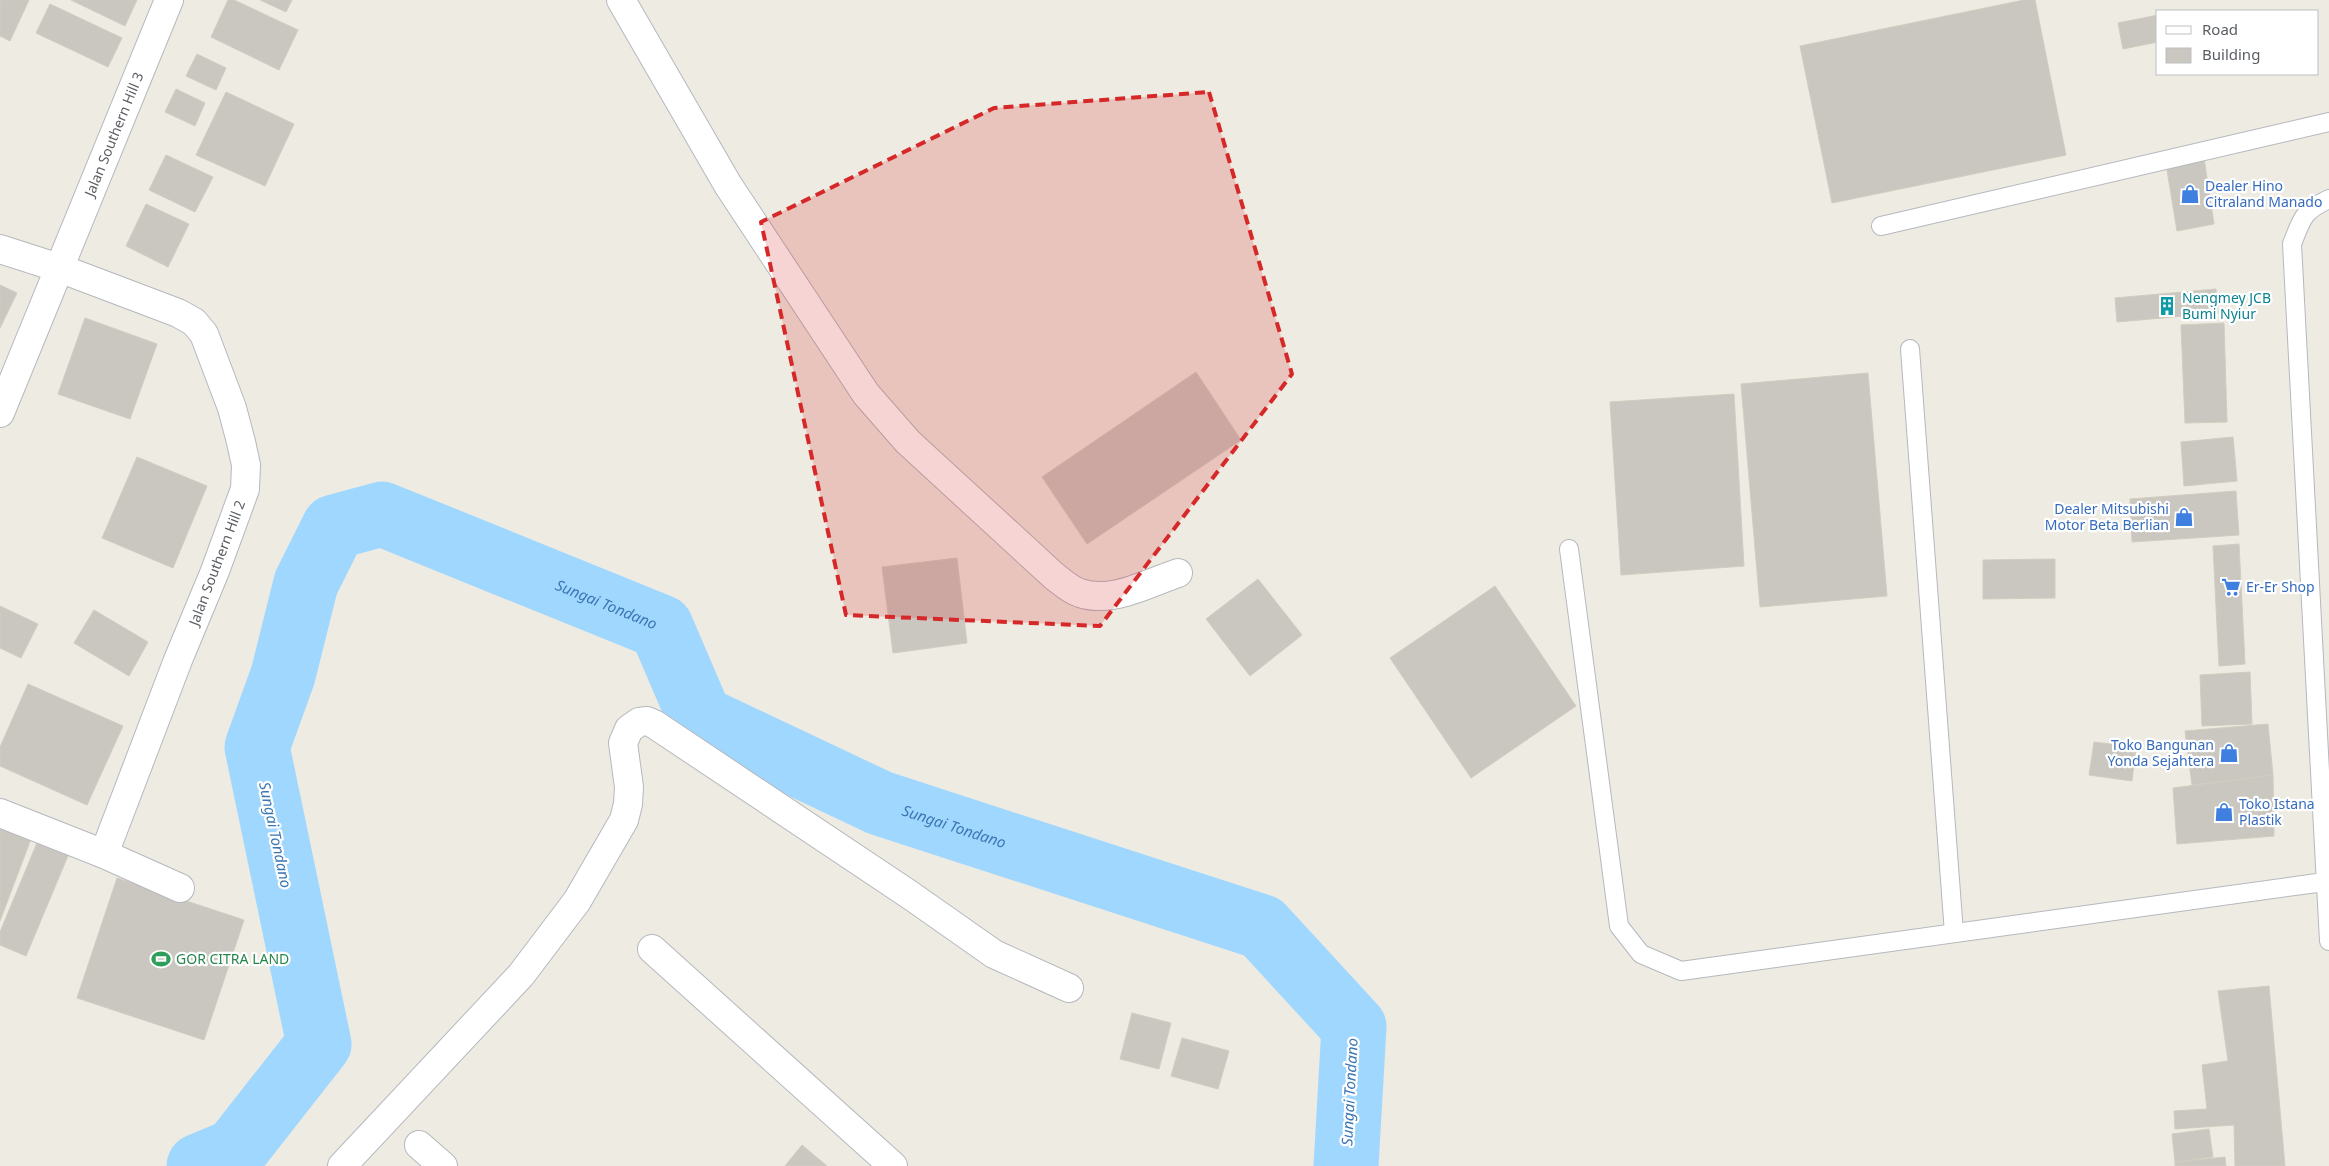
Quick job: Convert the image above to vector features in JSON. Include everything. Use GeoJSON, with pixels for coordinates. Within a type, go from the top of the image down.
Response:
{"type":"FeatureCollection","features":[{"type":"Feature","properties":{"kind":"street","name":"Jalan Southern Hill 3"},"geometry":{"type":"LineString","coordinates":[[0,413],[169,0]]}},
{"type":"Feature","properties":{"kind":"street"},"geometry":{"type":"LineString","coordinates":[[621,0],[728,185],[866,394],[908,442],[1054,576],[1080,593],[1102,597],[1119,594],[1178,573]]}},
{"type":"Feature","properties":{"kind":"street","name":"Jalan Southern Hill 2"},"geometry":{"type":"LineString","coordinates":[[0,249],[59,268],[186,316],[204,334],[232,408],[246,465],[245,489],[234,521],[178,660],[104,854]]}},
{"type":"Feature","properties":{"kind":"street"},"geometry":{"type":"LineString","coordinates":[[342,1166],[521,975],[577,902],[624,820],[628,804],[629,787],[623,743],[629,729],[639,722],[647,721],[654,724],[910,895],[994,954],[1069,988]]}},
{"type":"Feature","properties":{"kind":"street"},"geometry":{"type":"LineString","coordinates":[[0,813],[104,854],[180,888]]}},
{"type":"Feature","properties":{"kind":"street"},"geometry":{"type":"LineString","coordinates":[[652,949],[893,1166]]}},
{"type":"Feature","properties":{"kind":"street"},"geometry":{"type":"LineString","coordinates":[[419,1145],[443,1166]]}},
{"type":"Feature","properties":{"kind":"lane"},"geometry":{"type":"LineString","coordinates":[[1881,226],[2329,122]]}},
{"type":"Feature","properties":{"kind":"lane"},"geometry":{"type":"LineString","coordinates":[[2329,199],[2311,207],[2300,223],[2292,244],[2324,882],[2329,941]]}},
{"type":"Feature","properties":{"kind":"lane"},"geometry":{"type":"LineString","coordinates":[[1910,349],[1954,933]]}},
{"type":"Feature","properties":{"kind":"lane"},"geometry":{"type":"LineString","coordinates":[[1569,549],[1618,926],[1641,954],[1681,971],[2324,882]]}},
{"type":"Feature","properties":{"kind":"highlighted area"},"geometry":{"type":"Polygon","coordinates":[[[1209,92],[1292,374],[1100,626],[846,615],[761,222],[994,108],[1209,92]]]}},
{"type":"Feature","properties":{"kind":"building"},"geometry":{"type":"Polygon","coordinates":[[[0,0],[29,0],[10,41],[0,36],[0,0]]]}},
{"type":"Feature","properties":{"kind":"building"},"geometry":{"type":"Polygon","coordinates":[[[71,0],[137,0],[125,26],[71,0]]]}},
{"type":"Feature","properties":{"kind":"building"},"geometry":{"type":"Polygon","coordinates":[[[228,0],[234,0],[298,30],[279,70],[211,37],[228,0]]]}},
{"type":"Feature","properties":{"kind":"building"},"geometry":{"type":"Polygon","coordinates":[[[260,0],[292,0],[286,12],[260,0]]]}},
{"type":"Feature","properties":{"kind":"building"},"geometry":{"type":"Polygon","coordinates":[[[2024,0],[2035,0],[2066,155],[1832,203],[1800,46],[2024,0]]]}},
{"type":"Feature","properties":{"kind":"building"},"geometry":{"type":"Polygon","coordinates":[[[50,4],[122,38],[108,67],[36,33],[50,4]]]}},
{"type":"Feature","properties":{"kind":"building"},"geometry":{"type":"Polygon","coordinates":[[[2156,15],[2156,42],[2123,49],[2118,23],[2156,15]]]}},
{"type":"Feature","properties":{"kind":"building"},"geometry":{"type":"Polygon","coordinates":[[[197,54],[226,68],[216,90],[186,76],[197,54]]]}},
{"type":"Feature","properties":{"kind":"building"},"geometry":{"type":"Polygon","coordinates":[[[176,89],[205,103],[195,126],[165,112],[176,89]]]}},
{"type":"Feature","properties":{"kind":"building"},"geometry":{"type":"Polygon","coordinates":[[[226,92],[294,124],[265,186],[196,155],[226,92]]]}},
{"type":"Feature","properties":{"kind":"building"},"geometry":{"type":"Polygon","coordinates":[[[166,155],[213,177],[195,212],[149,190],[166,155]]]}},
{"type":"Feature","properties":{"kind":"building","name":"Dealer Hino Citraland Manado"},"geometry":{"type":"Polygon","coordinates":[[[2204,158],[2214,224],[2177,231],[2166,164],[2204,158]]]}},
{"type":"Feature","properties":{"kind":"building"},"geometry":{"type":"Polygon","coordinates":[[[146,204],[189,224],[168,267],[126,246],[146,204]]]}},
{"type":"Feature","properties":{"kind":"building"},"geometry":{"type":"Polygon","coordinates":[[[0,285],[17,293],[0,328],[0,285]]]}},
{"type":"Feature","properties":{"kind":"building","name":"Nengmey JCB Bumi Nyiur"},"geometry":{"type":"Polygon","coordinates":[[[2216,289],[2218,313],[2117,322],[2115,298],[2216,289]]]}},
{"type":"Feature","properties":{"kind":"building"},"geometry":{"type":"Polygon","coordinates":[[[85,318],[157,344],[130,419],[58,394],[85,318]]]}},
{"type":"Feature","properties":{"kind":"building"},"geometry":{"type":"Polygon","coordinates":[[[2224,323],[2227,422],[2185,423],[2181,325],[2224,323]]]}},
{"type":"Feature","properties":{"kind":"building"},"geometry":{"type":"Polygon","coordinates":[[[1196,372],[1241,440],[1087,544],[1042,477],[1196,372]]]}},
{"type":"Feature","properties":{"kind":"building"},"geometry":{"type":"Polygon","coordinates":[[[1868,373],[1887,596],[1760,607],[1741,384],[1868,373]]]}},
{"type":"Feature","properties":{"kind":"building"},"geometry":{"type":"Polygon","coordinates":[[[1734,394],[1744,566],[1621,575],[1610,402],[1734,394]]]}},
{"type":"Feature","properties":{"kind":"building"},"geometry":{"type":"Polygon","coordinates":[[[2233,437],[2237,481],[2184,486],[2181,442],[2233,437]]]}},
{"type":"Feature","properties":{"kind":"building"},"geometry":{"type":"Polygon","coordinates":[[[137,457],[207,486],[173,568],[102,538],[137,457]]]}},
{"type":"Feature","properties":{"kind":"building","name":"Dealer Mitsubishi Motor Beta Berlian"},"geometry":{"type":"Polygon","coordinates":[[[2236,491],[2239,535],[2132,542],[2130,499],[2236,491]]]}},
{"type":"Feature","properties":{"kind":"building"},"geometry":{"type":"Polygon","coordinates":[[[2239,544],[2245,664],[2219,666],[2213,546],[2239,544]]]}},
{"type":"Feature","properties":{"kind":"building"},"geometry":{"type":"Polygon","coordinates":[[[957,558],[967,643],[893,653],[882,567],[957,558]]]}},
{"type":"Feature","properties":{"kind":"building"},"geometry":{"type":"Polygon","coordinates":[[[2055,559],[2055,598],[1983,599],[1983,560],[2055,559]]]}},
{"type":"Feature","properties":{"kind":"building"},"geometry":{"type":"Polygon","coordinates":[[[1258,579],[1302,635],[1250,676],[1206,619],[1258,579]]]}},
{"type":"Feature","properties":{"kind":"building"},"geometry":{"type":"Polygon","coordinates":[[[1495,586],[1576,706],[1471,778],[1390,658],[1495,586]]]}},
{"type":"Feature","properties":{"kind":"building"},"geometry":{"type":"Polygon","coordinates":[[[0,606],[38,624],[21,658],[0,648],[0,606]]]}},
{"type":"Feature","properties":{"kind":"building"},"geometry":{"type":"Polygon","coordinates":[[[94,610],[148,642],[129,676],[74,643],[94,610]]]}},
{"type":"Feature","properties":{"kind":"building"},"geometry":{"type":"Polygon","coordinates":[[[2250,672],[2252,724],[2202,726],[2200,675],[2250,672]]]}},
{"type":"Feature","properties":{"kind":"building"},"geometry":{"type":"Polygon","coordinates":[[[28,684],[123,726],[87,805],[0,766],[0,747],[28,684]]]}},
{"type":"Feature","properties":{"kind":"building","name":"Toko Bangunan Yonda Sejahtera"},"geometry":{"type":"Polygon","coordinates":[[[2268,724],[2273,775],[2192,785],[2185,731],[2268,724]]]}},
{"type":"Feature","properties":{"kind":"building"},"geometry":{"type":"Polygon","coordinates":[[[2094,742],[2136,747],[2132,781],[2089,775],[2094,742]]]}},
{"type":"Feature","properties":{"kind":"building","name":"Toko Istana Plastik"},"geometry":{"type":"Polygon","coordinates":[[[2273,775],[2274,836],[2177,844],[2173,788],[2273,775]]]}},
{"type":"Feature","properties":{"kind":"building"},"geometry":{"type":"Polygon","coordinates":[[[0,828],[31,839],[0,921],[0,828]]]}},
{"type":"Feature","properties":{"kind":"building"},"geometry":{"type":"Polygon","coordinates":[[[39,838],[70,851],[26,956],[0,945],[0,932],[39,838]]]}},
{"type":"Feature","properties":{"kind":"building","name":"GOR CITRA LAND"},"geometry":{"type":"Polygon","coordinates":[[[117,878],[244,920],[204,1040],[77,998],[117,878]]]}},
{"type":"Feature","properties":{"kind":"building"},"geometry":{"type":"Polygon","coordinates":[[[2269,986],[2285,1166],[2235,1166],[2234,1125],[2175,1129],[2174,1111],[2207,1109],[2202,1065],[2228,1061],[2218,991],[2269,986]]]}},
{"type":"Feature","properties":{"kind":"building"},"geometry":{"type":"Polygon","coordinates":[[[1132,1013],[1171,1023],[1159,1069],[1120,1059],[1132,1013]]]}},
{"type":"Feature","properties":{"kind":"building"},"geometry":{"type":"Polygon","coordinates":[[[1182,1038],[1229,1051],[1218,1089],[1171,1076],[1182,1038]]]}},
{"type":"Feature","properties":{"kind":"building"},"geometry":{"type":"Polygon","coordinates":[[[2209,1129],[2213,1157],[2175,1162],[2172,1134],[2209,1129]]]}},
{"type":"Feature","properties":{"kind":"building"},"geometry":{"type":"Polygon","coordinates":[[[802,1145],[827,1166],[785,1166],[802,1145]]]}},
{"type":"Feature","properties":{"kind":"building"},"geometry":{"type":"Polygon","coordinates":[[[2225,1157],[2226,1166],[2175,1166],[2175,1162],[2225,1157]]]}},
{"type":"Feature","properties":{"kind":"waterway","name":"Sungai Tondano"},"geometry":{"type":"LineString","coordinates":[[199,1166],[235,1151],[319,1044],[257,747],[283,675],[306,583],[334,527],[382,514],[661,627],[700,718],[880,803],[1262,927],[1354,1027],[1346,1166]]}},
{"type":"Feature","properties":{"kind":"place","name":"Dealer Hino Citraland Manado"},"geometry":{"type":"Point","coordinates":[2190,194]}},
{"type":"Feature","properties":{"kind":"place","name":"Nengmey JCB Bumi Nyiur"},"geometry":{"type":"Point","coordinates":[2167,306]}},
{"type":"Feature","properties":{"kind":"place","name":"Dealer Mitsubishi Motor Beta Berlian"},"geometry":{"type":"Point","coordinates":[2184,517]}},
{"type":"Feature","properties":{"kind":"place","name":"Er-Er Shop"},"geometry":{"type":"Point","coordinates":[2231,587]}},
{"type":"Feature","properties":{"kind":"place","name":"Toko Bangunan Yonda Sejahtera"},"geometry":{"type":"Point","coordinates":[2229,753]}},
{"type":"Feature","properties":{"kind":"place","name":"Toko Istana Plastik"},"geometry":{"type":"Point","coordinates":[2224,812]}},
{"type":"Feature","properties":{"kind":"place","name":"GOR CITRA LAND"},"geometry":{"type":"Point","coordinates":[161,959]}}]}
